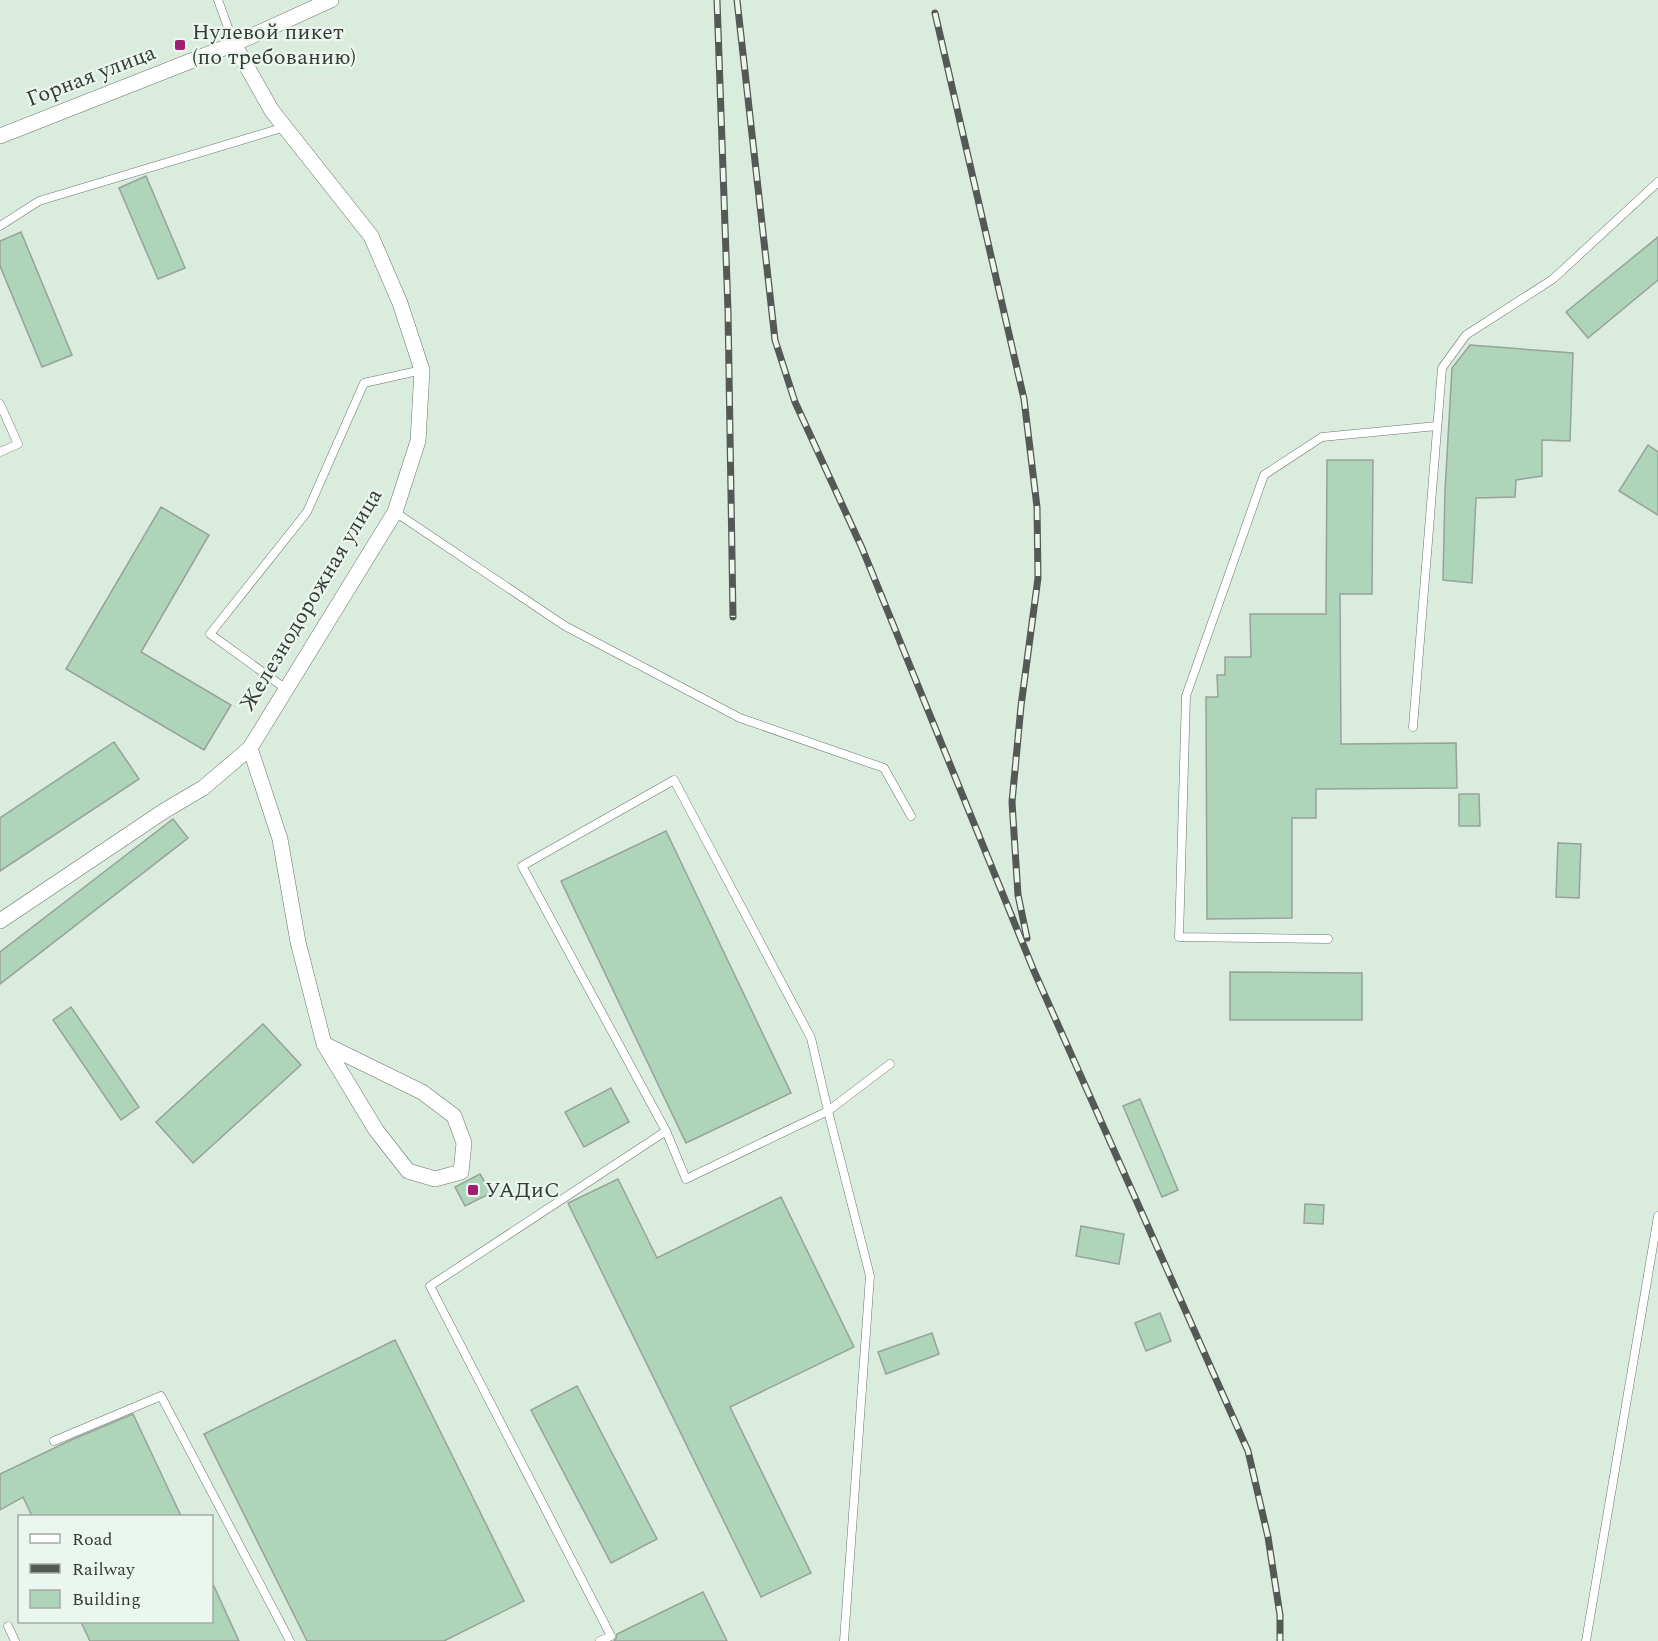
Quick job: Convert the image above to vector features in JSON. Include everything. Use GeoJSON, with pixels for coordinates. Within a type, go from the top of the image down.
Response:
{"type":"FeatureCollection","features":[{"type":"Feature","properties":{"kind":"street","name":"Горная улица"},"geometry":{"type":"LineString","coordinates":[[0,136],[234,44],[305,5],[331,0]]}},
{"type":"Feature","properties":{"kind":"street","name":"Железнодорожная улица"},"geometry":{"type":"LineString","coordinates":[[0,921],[164,811],[203,788],[250,748],[394,512],[418,441],[422,370],[400,303],[371,236],[272,111],[234,44]]}},
{"type":"Feature","properties":{"kind":"street"},"geometry":{"type":"LineString","coordinates":[[250,748],[280,839],[298,942],[324,1044],[376,1130],[408,1171],[435,1179],[461,1172],[464,1143],[454,1116],[422,1092],[324,1044]]}},
{"type":"Feature","properties":{"kind":"lane"},"geometry":{"type":"LineString","coordinates":[[218,0],[234,44]]}},
{"type":"Feature","properties":{"kind":"lane"},"geometry":{"type":"LineString","coordinates":[[0,226],[39,201],[285,127]]}},
{"type":"Feature","properties":{"kind":"lane"},"geometry":{"type":"LineString","coordinates":[[1413,727],[1442,368],[1466,335],[1553,279],[1658,182]]}},
{"type":"Feature","properties":{"kind":"lane"},"geometry":{"type":"LineString","coordinates":[[286,689],[210,634],[307,512],[364,383],[422,370]]}},
{"type":"Feature","properties":{"kind":"lane"},"geometry":{"type":"LineString","coordinates":[[0,404],[18,444],[0,452]]}},
{"type":"Feature","properties":{"kind":"lane"},"geometry":{"type":"LineString","coordinates":[[1328,939],[1179,937],[1186,696],[1264,475],[1322,437],[1437,426]]}},
{"type":"Feature","properties":{"kind":"lane"},"geometry":{"type":"LineString","coordinates":[[394,512],[565,626],[720,708],[740,718],[884,768],[911,816]]}},
{"type":"Feature","properties":{"kind":"lane"},"geometry":{"type":"LineString","coordinates":[[844,1641],[870,1276],[828,1111],[811,1038],[674,780],[522,866],[666,1131],[687,1179],[828,1111],[890,1064]]}},
{"type":"Feature","properties":{"kind":"lane"},"geometry":{"type":"LineString","coordinates":[[600,1641],[612,1635],[430,1286],[666,1131]]}},
{"type":"Feature","properties":{"kind":"lane"},"geometry":{"type":"LineString","coordinates":[[1586,1641],[1658,1216]]}},
{"type":"Feature","properties":{"kind":"lane"},"geometry":{"type":"LineString","coordinates":[[54,1441],[161,1396],[290,1641]]}},
{"type":"Feature","properties":{"kind":"lane"},"geometry":{"type":"LineString","coordinates":[[8,1626],[15,1641]]}},
{"type":"Feature","properties":{"kind":"shaded area"},"geometry":{"type":"Polygon","coordinates":[[[0,0],[1658,0],[1658,1641],[0,1641],[0,0]]]}},
{"type":"Feature","properties":{"kind":"building"},"geometry":{"type":"Polygon","coordinates":[[[146,176],[185,268],[158,279],[119,188],[146,176]]]}},
{"type":"Feature","properties":{"kind":"building"},"geometry":{"type":"Polygon","coordinates":[[[21,232],[72,355],[42,367],[0,266],[0,241],[21,232]]]}},
{"type":"Feature","properties":{"kind":"building"},"geometry":{"type":"Polygon","coordinates":[[[1658,237],[1658,280],[1588,338],[1566,312],[1658,237]]]}},
{"type":"Feature","properties":{"kind":"building"},"geometry":{"type":"Polygon","coordinates":[[[1470,345],[1573,353],[1570,441],[1542,440],[1542,476],[1516,480],[1515,497],[1476,498],[1472,583],[1443,580],[1452,368],[1470,345]]]}},
{"type":"Feature","properties":{"kind":"building"},"geometry":{"type":"Polygon","coordinates":[[[1648,445],[1658,452],[1658,515],[1619,491],[1648,445]]]}},
{"type":"Feature","properties":{"kind":"building"},"geometry":{"type":"Polygon","coordinates":[[[1327,460],[1373,460],[1372,594],[1340,594],[1341,744],[1456,743],[1457,788],[1316,789],[1316,818],[1292,818],[1292,918],[1207,919],[1206,697],[1218,697],[1217,675],[1225,675],[1225,657],[1251,657],[1250,614],[1326,614],[1327,460]]]}},
{"type":"Feature","properties":{"kind":"building"},"geometry":{"type":"Polygon","coordinates":[[[161,507],[209,535],[141,652],[231,705],[204,750],[66,669],[161,507]]]}},
{"type":"Feature","properties":{"kind":"building"},"geometry":{"type":"Polygon","coordinates":[[[114,742],[139,779],[0,871],[0,818],[114,742]]]}},
{"type":"Feature","properties":{"kind":"building"},"geometry":{"type":"Polygon","coordinates":[[[1459,794],[1479,794],[1480,826],[1459,826],[1459,794]]]}},
{"type":"Feature","properties":{"kind":"building"},"geometry":{"type":"Polygon","coordinates":[[[173,819],[188,838],[0,984],[0,952],[173,819]]]}},
{"type":"Feature","properties":{"kind":"building"},"geometry":{"type":"Polygon","coordinates":[[[666,831],[791,1093],[686,1143],[561,881],[666,831]]]}},
{"type":"Feature","properties":{"kind":"building"},"geometry":{"type":"Polygon","coordinates":[[[1558,843],[1581,844],[1579,898],[1556,897],[1558,843]]]}},
{"type":"Feature","properties":{"kind":"building"},"geometry":{"type":"Polygon","coordinates":[[[1230,972],[1362,973],[1362,1020],[1230,1020],[1230,972]]]}},
{"type":"Feature","properties":{"kind":"building"},"geometry":{"type":"Polygon","coordinates":[[[71,1007],[139,1107],[121,1120],[53,1020],[71,1007]]]}},
{"type":"Feature","properties":{"kind":"building"},"geometry":{"type":"Polygon","coordinates":[[[263,1024],[301,1065],[193,1163],[156,1122],[263,1024]]]}},
{"type":"Feature","properties":{"kind":"building"},"geometry":{"type":"Polygon","coordinates":[[[611,1088],[629,1122],[584,1147],[565,1112],[611,1088]]]}},
{"type":"Feature","properties":{"kind":"building"},"geometry":{"type":"Polygon","coordinates":[[[1140,1099],[1178,1190],[1162,1197],[1123,1106],[1140,1099]]]}},
{"type":"Feature","properties":{"kind":"building"},"geometry":{"type":"Polygon","coordinates":[[[480,1174],[491,1193],[465,1206],[455,1187],[480,1174]]]}},
{"type":"Feature","properties":{"kind":"building"},"geometry":{"type":"Polygon","coordinates":[[[618,1179],[657,1258],[781,1197],[854,1347],[730,1407],[811,1573],[761,1597],[568,1203],[618,1179]]]}},
{"type":"Feature","properties":{"kind":"building"},"geometry":{"type":"Polygon","coordinates":[[[1305,1204],[1324,1205],[1323,1224],[1304,1223],[1305,1204]]]}},
{"type":"Feature","properties":{"kind":"building"},"geometry":{"type":"Polygon","coordinates":[[[1081,1226],[1124,1234],[1119,1264],[1076,1256],[1081,1226]]]}},
{"type":"Feature","properties":{"kind":"building"},"geometry":{"type":"Polygon","coordinates":[[[1160,1313],[1171,1341],[1146,1351],[1135,1323],[1160,1313]]]}},
{"type":"Feature","properties":{"kind":"building"},"geometry":{"type":"Polygon","coordinates":[[[932,1333],[939,1354],[886,1374],[878,1352],[932,1333]]]}},
{"type":"Feature","properties":{"kind":"building"},"geometry":{"type":"Polygon","coordinates":[[[395,1340],[524,1601],[444,1641],[307,1641],[204,1434],[395,1340]]]}},
{"type":"Feature","properties":{"kind":"building"},"geometry":{"type":"Polygon","coordinates":[[[577,1386],[657,1539],[611,1563],[531,1410],[577,1386]]]}},
{"type":"Feature","properties":{"kind":"building"},"geometry":{"type":"Polygon","coordinates":[[[133,1414],[181,1515],[32,1515],[23,1497],[0,1510],[0,1474],[133,1414]]]}},
{"type":"Feature","properties":{"kind":"building"},"geometry":{"type":"Polygon","coordinates":[[[213,1584],[239,1641],[90,1641],[81,1623],[213,1623],[213,1584]]]}},
{"type":"Feature","properties":{"kind":"building"},"geometry":{"type":"Polygon","coordinates":[[[703,1592],[727,1641],[614,1641],[617,1634],[703,1592]]]}},
{"type":"Feature","properties":{"kind":"railway"},"geometry":{"type":"LineString","coordinates":[[717,0],[728,311],[733,617]]}},
{"type":"Feature","properties":{"kind":"railway"},"geometry":{"type":"LineString","coordinates":[[737,0],[775,340],[795,402],[862,548],[1034,971],[1248,1451],[1268,1537],[1280,1615],[1280,1641]]}},
{"type":"Feature","properties":{"kind":"railway"},"geometry":{"type":"LineString","coordinates":[[935,13],[1024,399],[1037,507],[1038,578],[1021,706],[1012,802],[1018,895],[1027,938]]}},
{"type":"Feature","properties":{"kind":"place","name":"Нулевой пикет (по требованию)"},"geometry":{"type":"Point","coordinates":[180,45]}},
{"type":"Feature","properties":{"kind":"place","name":"УАДиС"},"geometry":{"type":"Point","coordinates":[473,1190]}}]}
